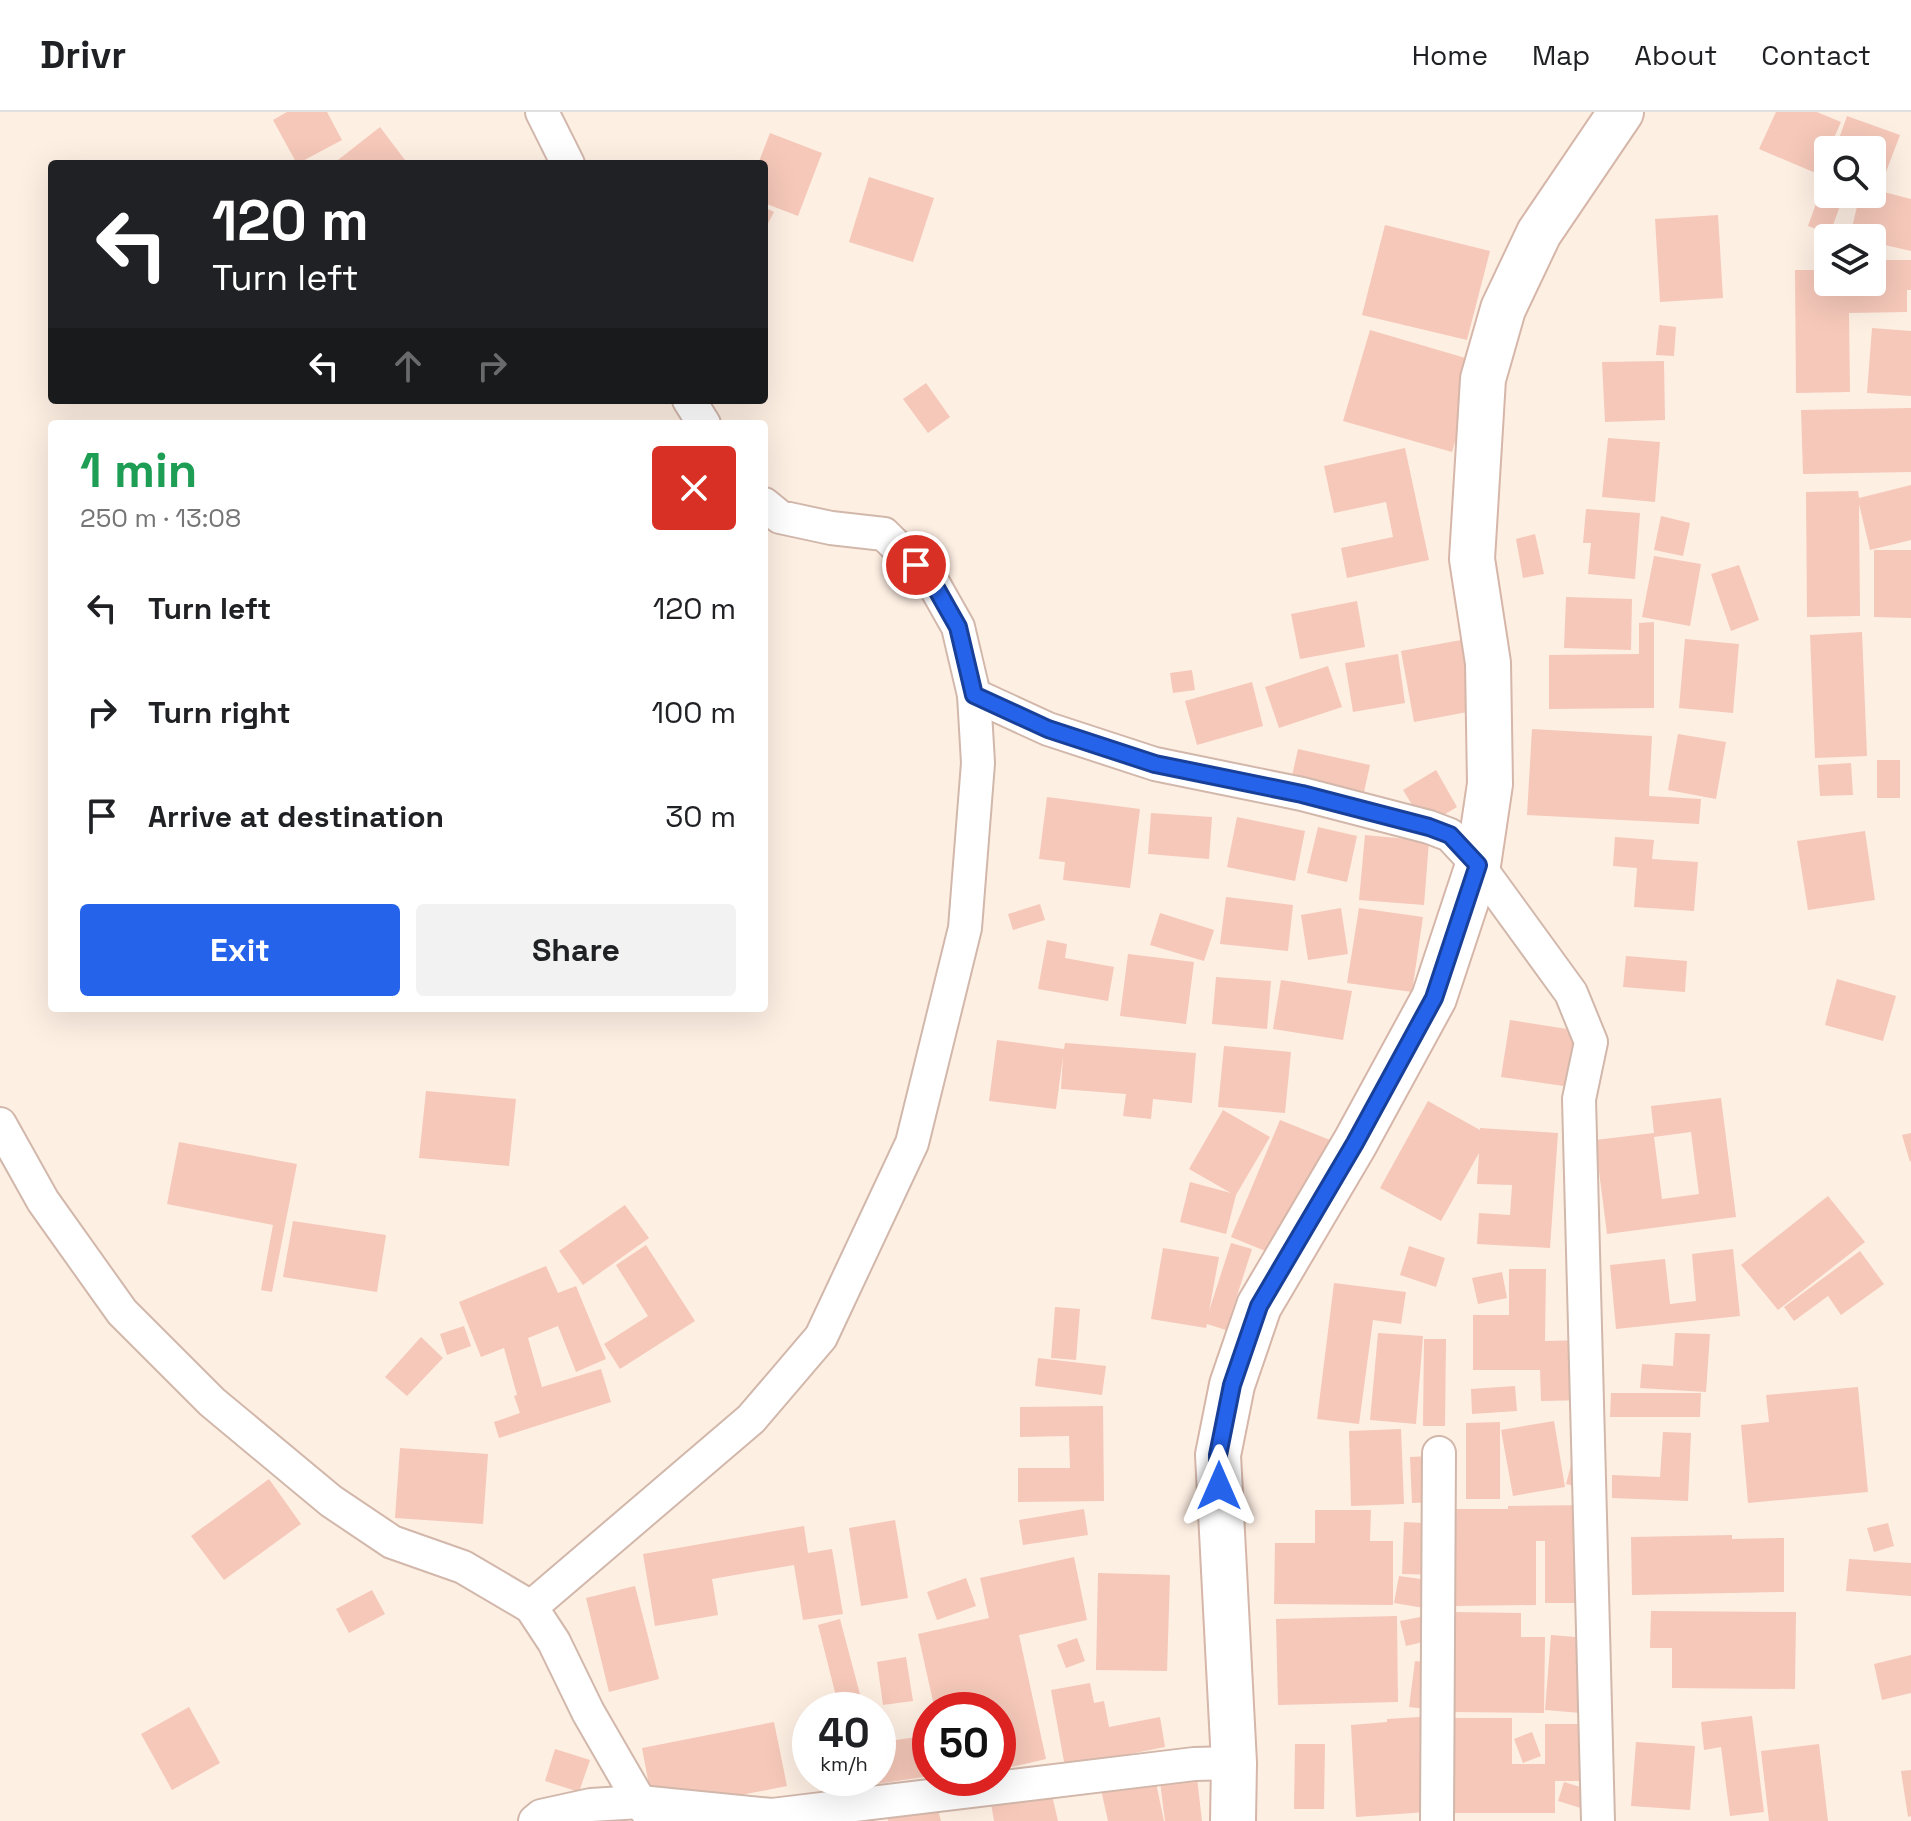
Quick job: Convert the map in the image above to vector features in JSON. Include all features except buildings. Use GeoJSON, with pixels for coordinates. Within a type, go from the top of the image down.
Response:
{"type":"FeatureCollection","features":[{"type":"Feature","properties":{"kind":"main road"},"geometry":{"type":"LineString","coordinates":[[1233,1821],[1234,1763],[1218,1455],[1232,1385],[1259,1306],[1355,1143],[1434,998],[1478,865],[1490,784],[1488,663],[1472,559],[1483,379],[1503,309],[1539,233],[1621,112]]}},
{"type":"Feature","properties":{"kind":"street"},"geometry":{"type":"LineString","coordinates":[[542,112],[566,160]]}},
{"type":"Feature","properties":{"kind":"street"},"geometry":{"type":"LineString","coordinates":[[531,1607],[751,1419],[821,1337],[912,1143],[965,928],[978,763],[974,695],[958,627],[932,581],[884,534],[831,528],[780,517],[768,507]]}},
{"type":"Feature","properties":{"kind":"street"},"geometry":{"type":"LineString","coordinates":[[974,695],[1048,729],[1155,764],[1302,794],[1450,835],[1478,865],[1571,993],[1591,1042],[1579,1099],[1598,1821]]}},
{"type":"Feature","properties":{"kind":"street"},"geometry":{"type":"LineString","coordinates":[[0,1124],[43,1201],[122,1312],[212,1402],[331,1501],[392,1542],[463,1567],[531,1607],[554,1642],[588,1712],[647,1811]]}},
{"type":"Feature","properties":{"kind":"street"},"geometry":{"type":"LineString","coordinates":[[1437,1821],[1439,1453]]}},
{"type":"Feature","properties":{"kind":"street"},"geometry":{"type":"LineString","coordinates":[[535,1821],[541,1816],[591,1805],[647,1811],[772,1815],[968,1806],[1194,1764],[1234,1763]]}},
{"type":"Feature","properties":{"kind":"route"},"geometry":{"type":"LineString","coordinates":[[916,565],[932,581],[958,627],[974,695],[1048,729],[1155,764],[1302,794],[1429,827],[1450,835],[1478,865],[1434,998],[1355,1143],[1259,1306],[1232,1385],[1218,1455],[1219,1486]]}}]}
